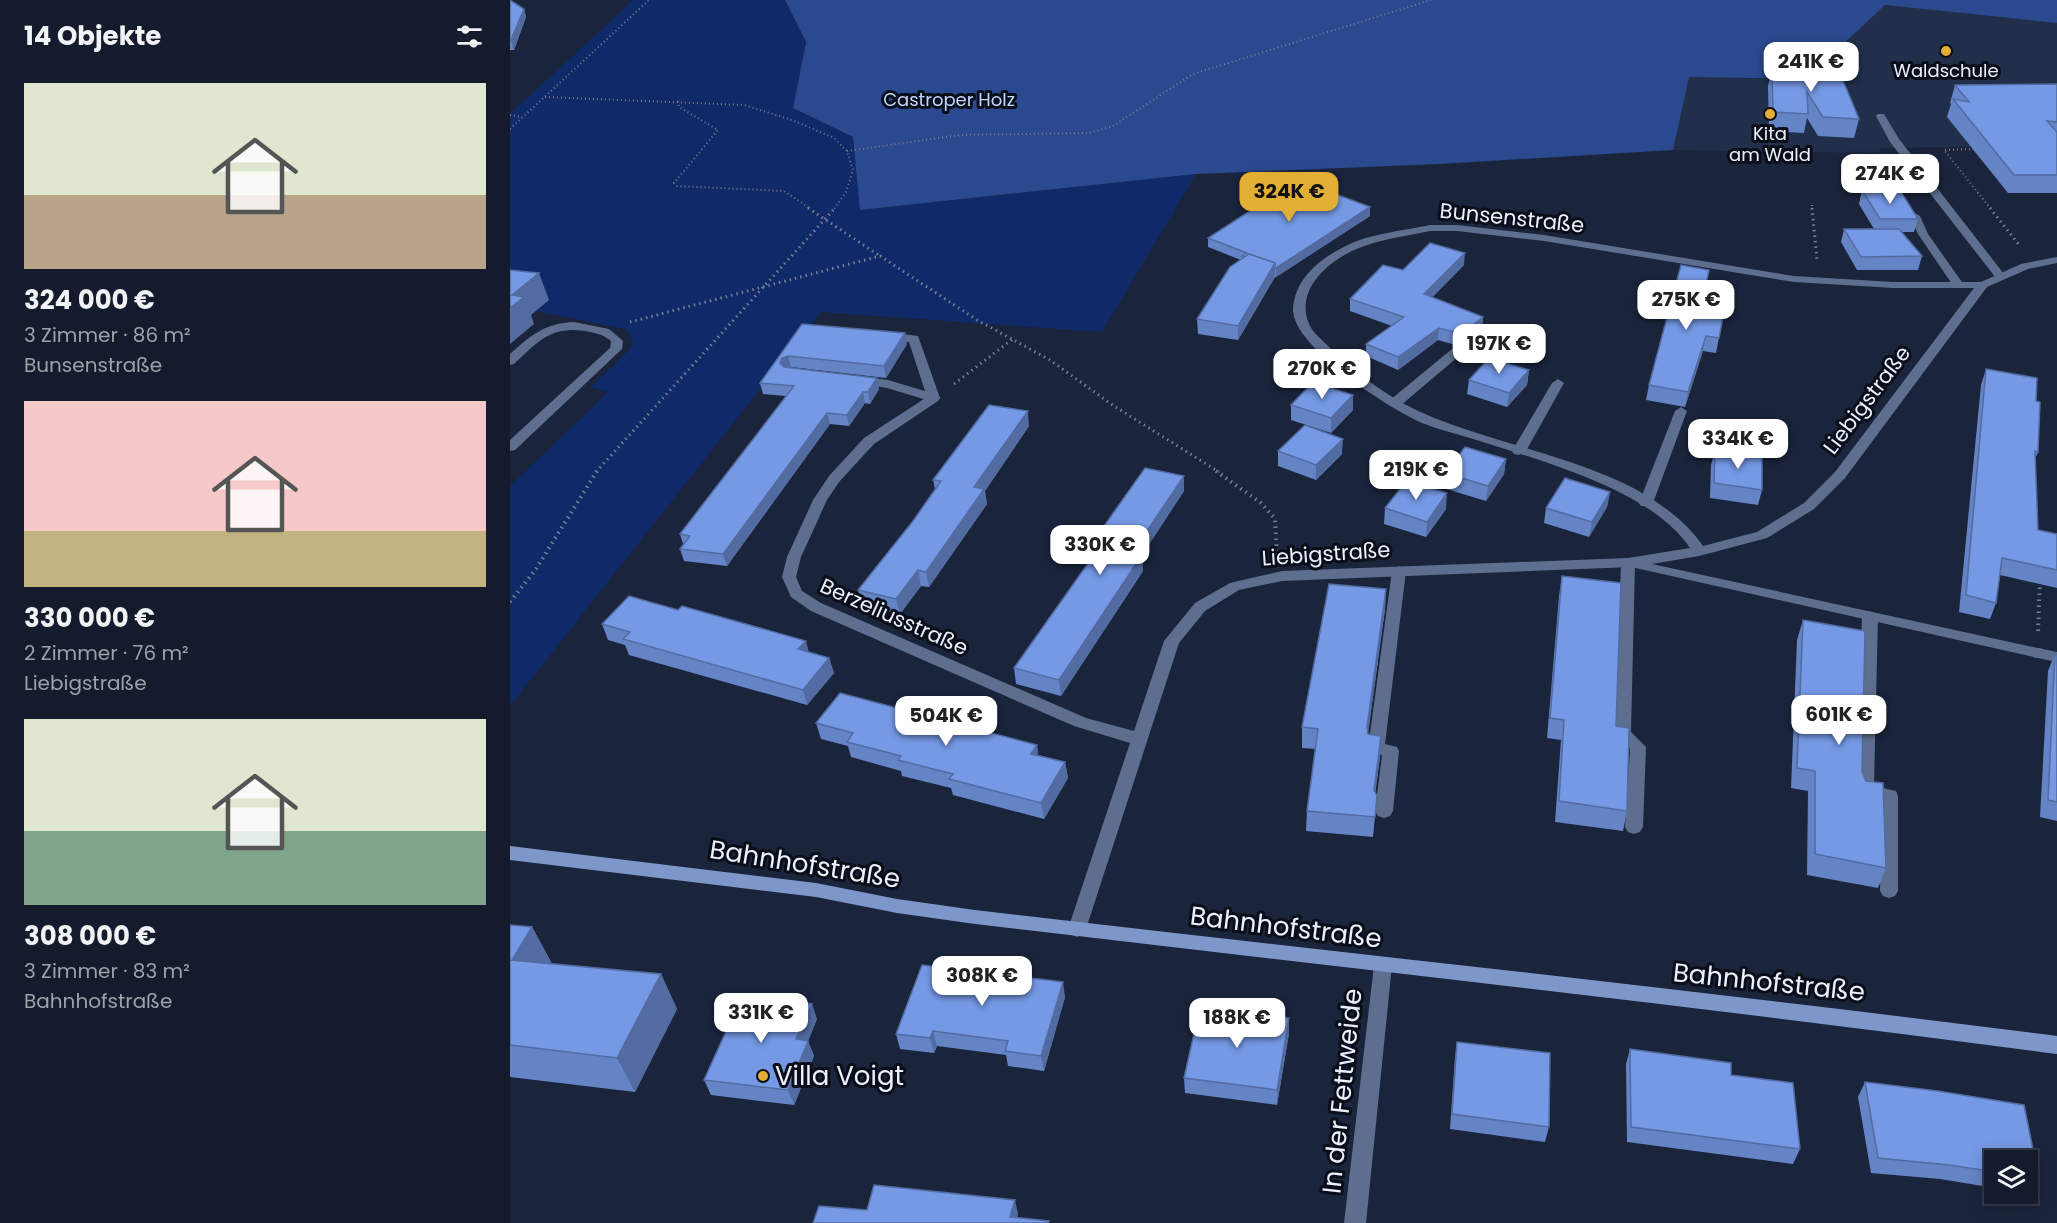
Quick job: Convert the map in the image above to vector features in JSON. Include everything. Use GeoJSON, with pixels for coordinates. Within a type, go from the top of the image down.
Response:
{"type":"FeatureCollection","features":[{"type":"Feature","properties":{"kind":"main road","name":"Bahnhofstraße"},"geometry":{"type":"LineString","coordinates":[[510,853],[816,890],[897,906],[1077,929],[1803,1012],[2057,1045]]}},
{"type":"Feature","properties":{"kind":"street"},"geometry":{"type":"LineString","coordinates":[[1881,116],[1893,140],[2000,276]]}},
{"type":"Feature","properties":{"kind":"street"},"geometry":{"type":"LineString","coordinates":[[1915,216],[1923,234],[1958,285]]}},
{"type":"Feature","properties":{"kind":"street","name":"Bunsenstraße"},"geometry":{"type":"LineString","coordinates":[[1699,551],[1689,536],[1646,503],[1618,486],[1573,467],[1427,420],[1395,403],[1341,366],[1305,329],[1299,310],[1303,291],[1312,275],[1325,263],[1356,246],[1430,228],[1457,228],[1544,238],[1794,279],[1893,285],[1983,285]]}},
{"type":"Feature","properties":{"kind":"street","name":"Liebigstraße"},"geometry":{"type":"LineString","coordinates":[[1077,929],[1172,641],[1200,607],[1235,586],[1282,576],[1629,563],[1699,551],[1762,535],[1809,506],[1840,475],[1983,285],[2000,276],[2035,264],[2057,260]]}},
{"type":"Feature","properties":{"kind":"street"},"geometry":{"type":"LineString","coordinates":[[510,361],[555,326],[570,324],[603,330],[614,336],[617,342],[616,349],[610,356],[510,447]]}},
{"type":"Feature","properties":{"kind":"street"},"geometry":{"type":"LineString","coordinates":[[869,334],[914,339],[934,398]]}},
{"type":"Feature","properties":{"kind":"street"},"geometry":{"type":"LineString","coordinates":[[1395,403],[1456,352],[1467,352]]}},
{"type":"Feature","properties":{"kind":"street"},"geometry":{"type":"LineString","coordinates":[[845,379],[888,384],[934,398]]}},
{"type":"Feature","properties":{"kind":"street"},"geometry":{"type":"LineString","coordinates":[[1519,451],[1558,383]]}},
{"type":"Feature","properties":{"kind":"street","name":"Berzeliusstraße"},"geometry":{"type":"LineString","coordinates":[[934,398],[869,441],[834,479],[820,500],[794,557],[789,577],[796,594],[816,607],[1080,722],[1123,736],[1139,738]]}},
{"type":"Feature","properties":{"kind":"street"},"geometry":{"type":"LineString","coordinates":[[1646,503],[1681,411]]}},
{"type":"Feature","properties":{"kind":"street"},"geometry":{"type":"LineString","coordinates":[[1629,563],[1623,734],[1638,747],[1634,827]]}},
{"type":"Feature","properties":{"kind":"street","name":"Liebigstraße"},"geometry":{"type":"LineString","coordinates":[[1629,563],[2057,657]]}},
{"type":"Feature","properties":{"kind":"street"},"geometry":{"type":"LineString","coordinates":[[1384,811],[1391,751],[1376,748],[1399,571]]}},
{"type":"Feature","properties":{"kind":"street"},"geometry":{"type":"LineString","coordinates":[[1870,616],[1865,791],[1890,796],[1889,891]]}},
{"type":"Feature","properties":{"kind":"street","name":"In der Fettweide"},"geometry":{"type":"LineString","coordinates":[[1354,1223],[1383,965]]}},
{"type":"Feature","properties":{"kind":"path"},"geometry":{"type":"LineString","coordinates":[[510,129],[649,0]]}},
{"type":"Feature","properties":{"kind":"path"},"geometry":{"type":"LineString","coordinates":[[847,151],[960,135],[1089,133],[1113,126],[1193,75],[1431,0]]}},
{"type":"Feature","properties":{"kind":"path"},"geometry":{"type":"LineString","coordinates":[[510,602],[530,578],[582,491],[603,462],[759,290],[826,220],[846,192],[853,170],[847,151],[834,138],[792,120],[744,105],[545,97]]}},
{"type":"Feature","properties":{"kind":"path"},"geometry":{"type":"LineString","coordinates":[[678,101],[679,107],[718,130],[674,183],[677,186],[784,191],[978,320],[1050,360],[1114,406],[1233,481],[1261,503],[1275,519],[1278,560],[1282,576]]}},
{"type":"Feature","properties":{"kind":"path"},"geometry":{"type":"LineString","coordinates":[[510,115],[523,117]]}},
{"type":"Feature","properties":{"kind":"path"},"geometry":{"type":"LineString","coordinates":[[1978,149],[1944,150],[2035,264]]}},
{"type":"Feature","properties":{"kind":"path"},"geometry":{"type":"LineString","coordinates":[[1812,205],[1820,281]]}},
{"type":"Feature","properties":{"kind":"path"},"geometry":{"type":"LineString","coordinates":[[603,330],[880,256]]}},
{"type":"Feature","properties":{"kind":"path"},"geometry":{"type":"LineString","coordinates":[[934,398],[1014,338]]}},
{"type":"Feature","properties":{"kind":"path"},"geometry":{"type":"LineString","coordinates":[[2038,653],[2040,572]]}},
{"type":"Feature","properties":{"kind":"shaded area"},"geometry":{"type":"Polygon","coordinates":[[[633,0],[785,0],[806,42],[793,108],[853,137],[861,210],[1196,174],[1102,332],[821,312],[510,706],[510,486],[608,392],[591,387],[629,350],[633,343],[630,334],[625,329],[536,311],[510,295],[510,114],[633,0]]]}},
{"type":"Feature","properties":{"kind":"shaded area","name":"Waldschule"},"geometry":{"type":"Polygon","coordinates":[[[1885,5],[2057,23],[2057,146],[1879,148],[1881,153],[1673,150],[1688,77],[1806,79],[1885,5]]]}},
{"type":"Feature","properties":{"kind":"green space","name":"Castroper Holz"},"geometry":{"type":"Polygon","coordinates":[[[785,0],[2057,0],[2057,23],[1885,5],[1806,79],[1689,77],[1673,150],[1440,164],[1196,174],[860,210],[853,137],[793,108],[806,42],[785,0]]]}},
{"type":"Feature","properties":{"kind":"building"},"geometry":{"type":"Polygon","coordinates":[[[510,0],[524,9],[510,42],[510,0]]]}},
{"type":"Feature","properties":{"kind":"building"},"geometry":{"type":"Polygon","coordinates":[[[1772,67],[1800,69],[1801,72],[1840,73],[1859,119],[1823,117],[1807,92],[1808,114],[1773,112],[1772,67]]]}},
{"type":"Feature","properties":{"kind":"building"},"geometry":{"type":"Polygon","coordinates":[[[2057,84],[2057,122],[2047,121],[2057,132],[2057,175],[2014,175],[1953,99],[1969,102],[1955,85],[2057,84]]]}},
{"type":"Feature","properties":{"kind":"building"},"geometry":{"type":"Polygon","coordinates":[[[1298,180],[1370,207],[1276,268],[1275,263],[1249,254],[1242,256],[1247,253],[1208,238],[1298,180]]]}},
{"type":"Feature","properties":{"kind":"building"},"geometry":{"type":"Polygon","coordinates":[[[1862,190],[1900,190],[1918,219],[1880,219],[1862,190]]]}},
{"type":"Feature","properties":{"kind":"building"},"geometry":{"type":"Polygon","coordinates":[[[1844,229],[1899,229],[1922,256],[1861,257],[1844,229]]]}},
{"type":"Feature","properties":{"kind":"building"},"geometry":{"type":"Polygon","coordinates":[[[1430,243],[1465,253],[1424,294],[1483,317],[1461,334],[1439,328],[1398,357],[1366,344],[1404,317],[1350,299],[1383,265],[1403,270],[1430,243]]]}},
{"type":"Feature","properties":{"kind":"building"},"geometry":{"type":"Polygon","coordinates":[[[1249,254],[1275,263],[1238,326],[1197,319],[1230,267],[1249,254]]]}},
{"type":"Feature","properties":{"kind":"building"},"geometry":{"type":"Polygon","coordinates":[[[1681,265],[1709,270],[1702,303],[1725,307],[1719,338],[1706,336],[1688,392],[1649,385],[1681,265]]]}},
{"type":"Feature","properties":{"kind":"building"},"geometry":{"type":"Polygon","coordinates":[[[510,270],[539,273],[512,295],[524,297],[510,308],[510,270]]]}},
{"type":"Feature","properties":{"kind":"building"},"geometry":{"type":"Polygon","coordinates":[[[802,324],[905,333],[884,366],[788,356],[782,358],[780,363],[784,367],[877,378],[868,392],[863,392],[847,415],[827,413],[723,554],[680,549],[690,536],[680,534],[794,386],[760,383],[802,324]]]}},
{"type":"Feature","properties":{"kind":"building"},"geometry":{"type":"Polygon","coordinates":[[[1489,358],[1529,370],[1509,393],[1469,380],[1489,358]]]}},
{"type":"Feature","properties":{"kind":"building"},"geometry":{"type":"Polygon","coordinates":[[[1986,369],[2037,378],[2036,401],[2040,402],[2038,452],[2035,451],[2038,530],[2057,534],[2057,570],[2002,558],[1996,603],[1966,595],[1986,369]]]}},
{"type":"Feature","properties":{"kind":"building"},"geometry":{"type":"Polygon","coordinates":[[[1313,382],[1353,395],[1331,418],[1291,405],[1313,382]]]}},
{"type":"Feature","properties":{"kind":"building"},"geometry":{"type":"Polygon","coordinates":[[[989,405],[1028,411],[974,487],[984,489],[926,572],[918,570],[896,599],[858,590],[913,521],[941,481],[933,480],[989,405]]]}},
{"type":"Feature","properties":{"kind":"building"},"geometry":{"type":"Polygon","coordinates":[[[1305,425],[1343,439],[1316,465],[1278,451],[1305,425]]]}},
{"type":"Feature","properties":{"kind":"building"},"geometry":{"type":"Polygon","coordinates":[[[1465,447],[1506,459],[1488,486],[1445,473],[1465,447]]]}},
{"type":"Feature","properties":{"kind":"building"},"geometry":{"type":"Polygon","coordinates":[[[1715,450],[1762,456],[1762,490],[1714,483],[1715,450]]]}},
{"type":"Feature","properties":{"kind":"building"},"geometry":{"type":"Polygon","coordinates":[[[1145,468],[1184,476],[1132,553],[1142,555],[1059,680],[1014,668],[1101,545],[1092,543],[1145,468]]]}},
{"type":"Feature","properties":{"kind":"building"},"geometry":{"type":"Polygon","coordinates":[[[1565,478],[1610,492],[1592,522],[1546,508],[1565,478]]]}},
{"type":"Feature","properties":{"kind":"building"},"geometry":{"type":"Polygon","coordinates":[[[1406,481],[1447,493],[1427,522],[1385,508],[1406,481]]]}},
{"type":"Feature","properties":{"kind":"building"},"geometry":{"type":"Polygon","coordinates":[[[1562,576],[1621,583],[1616,726],[1629,728],[1627,811],[1559,801],[1564,720],[1550,718],[1562,576]]]}},
{"type":"Feature","properties":{"kind":"building"},"geometry":{"type":"Polygon","coordinates":[[[1329,584],[1386,589],[1367,727],[1368,734],[1381,736],[1374,790],[1377,796],[1375,817],[1307,811],[1318,729],[1302,727],[1329,584]]]}},
{"type":"Feature","properties":{"kind":"building"},"geometry":{"type":"Polygon","coordinates":[[[629,596],[678,610],[682,606],[806,641],[798,649],[829,658],[803,690],[623,639],[630,632],[602,624],[629,596]]]}},
{"type":"Feature","properties":{"kind":"building"},"geometry":{"type":"Polygon","coordinates":[[[1803,620],[1865,631],[1862,771],[1866,781],[1883,783],[1886,868],[1815,854],[1815,771],[1797,768],[1803,620]]]}},
{"type":"Feature","properties":{"kind":"building"},"geometry":{"type":"Polygon","coordinates":[[[2055,654],[2057,655],[2057,802],[2048,800],[2055,654]]]}},
{"type":"Feature","properties":{"kind":"building"},"geometry":{"type":"Polygon","coordinates":[[[840,693],[1037,745],[1031,754],[1065,762],[1041,803],[949,779],[953,774],[898,760],[901,756],[847,742],[853,733],[816,723],[840,693]]]}},
{"type":"Feature","properties":{"kind":"building"},"geometry":{"type":"Polygon","coordinates":[[[510,925],[532,927],[512,960],[661,974],[617,1058],[510,1045],[510,925]]]}},
{"type":"Feature","properties":{"kind":"building"},"geometry":{"type":"Polygon","coordinates":[[[922,965],[1063,982],[1041,1056],[1005,1051],[1008,1041],[933,1031],[930,1038],[896,1034],[922,965]]]}},
{"type":"Feature","properties":{"kind":"building","name":"Villa Voigt"},"geometry":{"type":"Polygon","coordinates":[[[742,996],[812,1004],[796,1039],[808,1041],[788,1090],[704,1080],[742,996]]]}},
{"type":"Feature","properties":{"kind":"building"},"geometry":{"type":"Polygon","coordinates":[[[1200,1007],[1289,1018],[1277,1090],[1184,1078],[1200,1007]]]}},
{"type":"Feature","properties":{"kind":"building"},"geometry":{"type":"Polygon","coordinates":[[[1457,1042],[1550,1053],[1549,1127],[1452,1114],[1457,1042]]]}},
{"type":"Feature","properties":{"kind":"building"},"geometry":{"type":"Polygon","coordinates":[[[1630,1049],[1731,1063],[1731,1075],[1793,1083],[1800,1149],[1631,1127],[1630,1049]]]}},
{"type":"Feature","properties":{"kind":"building"},"geometry":{"type":"Polygon","coordinates":[[[1865,1082],[2024,1105],[2033,1150],[1984,1150],[1984,1170],[1878,1158],[1865,1082]]]}},
{"type":"Feature","properties":{"kind":"building"},"geometry":{"type":"Polygon","coordinates":[[[874,1185],[1015,1200],[1010,1217],[1049,1221],[1048,1223],[813,1223],[819,1206],[867,1210],[874,1185]]]}},
{"type":"Feature","properties":{"kind":"place","name":"Waldschule"},"geometry":{"type":"Point","coordinates":[1946,51]}},
{"type":"Feature","properties":{"kind":"place","name":"Kita am Wald"},"geometry":{"type":"Point","coordinates":[1770,114]}},
{"type":"Feature","properties":{"kind":"place","name":"Villa Voigt"},"geometry":{"type":"Point","coordinates":[763,1076]}}]}
